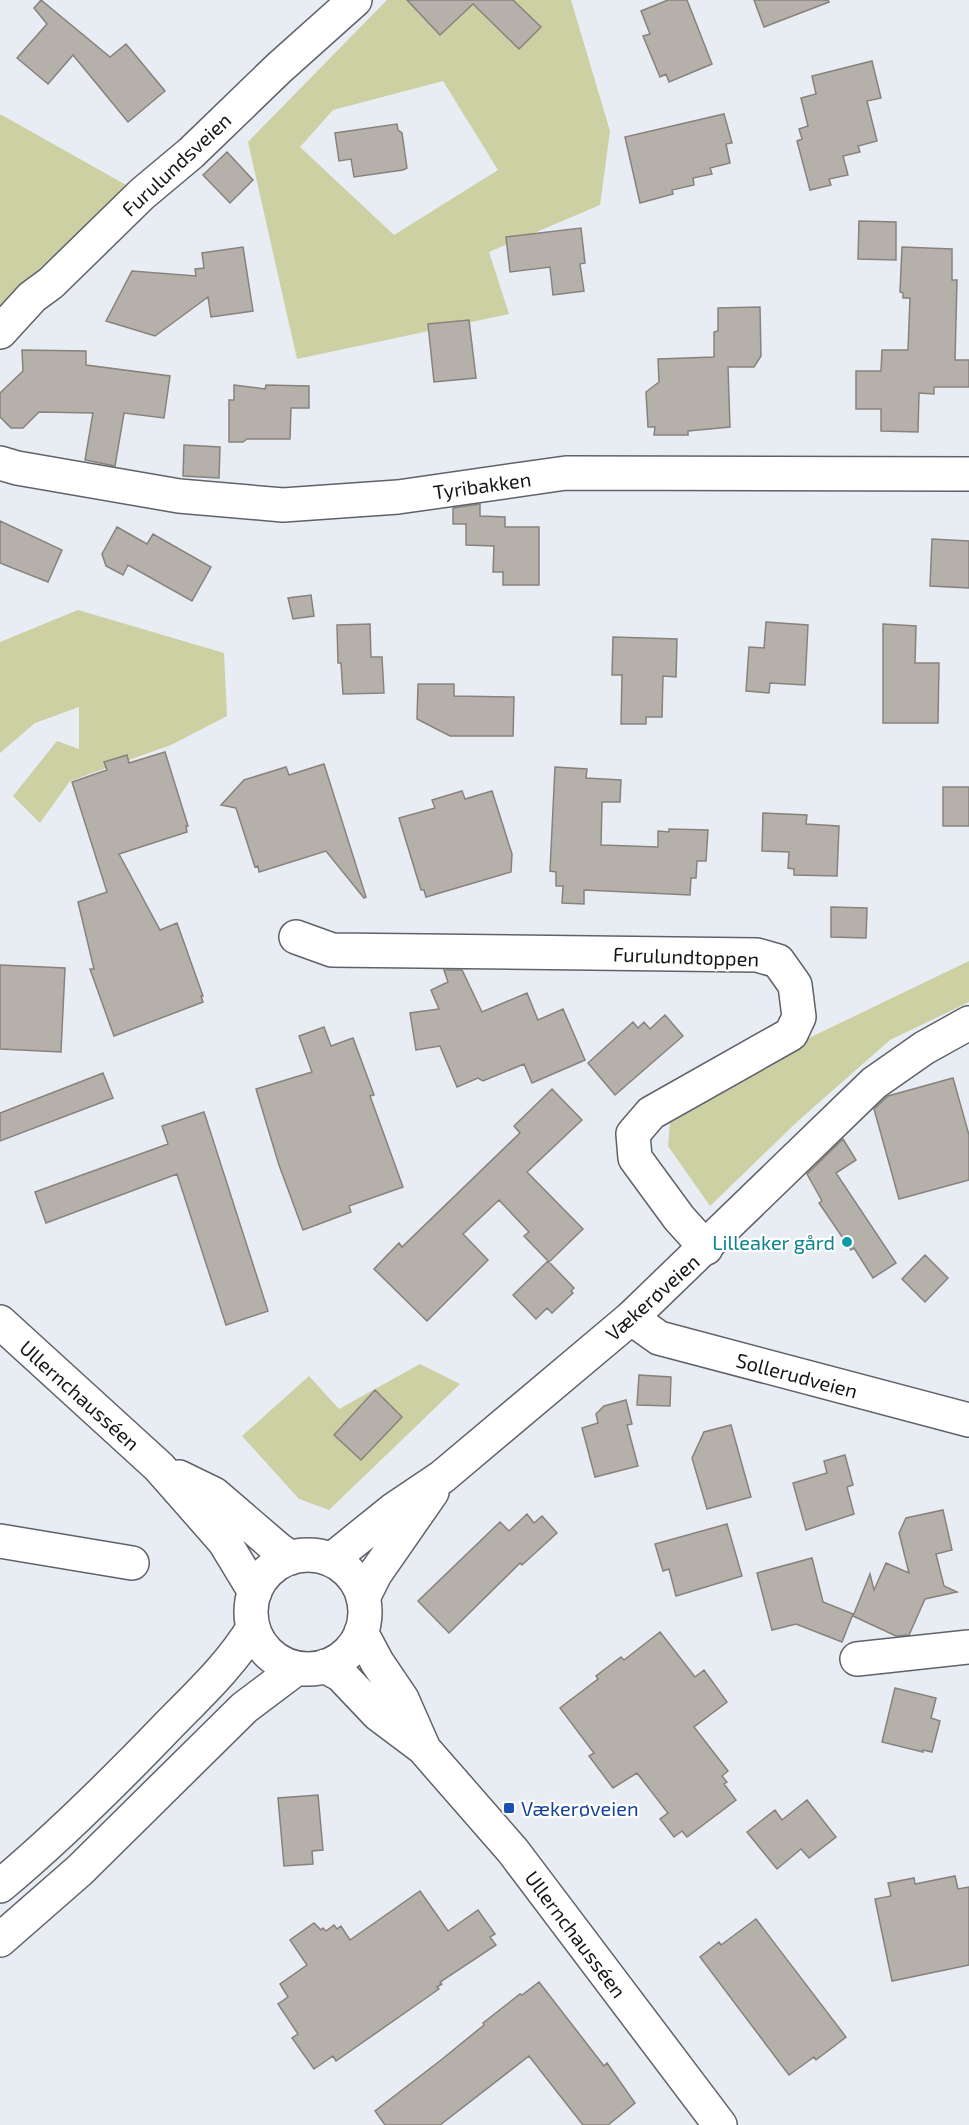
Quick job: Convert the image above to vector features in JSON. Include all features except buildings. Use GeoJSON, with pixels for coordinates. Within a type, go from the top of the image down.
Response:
{"type":"FeatureCollection","features":[{"type":"Feature","properties":{"kind":"main road","name":"Furulundsveien"},"geometry":{"type":"LineString","coordinates":[[0,332],[32,297],[51,283],[142,194],[190,153],[279,68],[355,0]]}},
{"type":"Feature","properties":{"kind":"main road","name":"Tyribakken"},"geometry":{"type":"LineString","coordinates":[[0,463],[17,468],[179,496],[282,505],[398,497],[566,473],[969,474]]}},
{"type":"Feature","properties":{"kind":"main road","name":"Furulundtoppen"},"geometry":{"type":"LineString","coordinates":[[296,937],[332,950],[757,955],[778,961],[795,985],[800,1012],[791,1034],[651,1113],[633,1134],[635,1158],[679,1218],[706,1248]]}},
{"type":"Feature","properties":{"kind":"main road","name":"Vækerøveien"},"geometry":{"type":"LineString","coordinates":[[331,1560],[393,1510],[442,1477],[631,1318],[706,1248],[874,1083],[924,1048],[969,1023]]}},
{"type":"Feature","properties":{"kind":"main road","name":"Sollerudveien"},"geometry":{"type":"LineString","coordinates":[[631,1318],[659,1338],[969,1420]]}},
{"type":"Feature","properties":{"kind":"main road","name":"Ullernchausséen"},"geometry":{"type":"LineString","coordinates":[[0,1322],[159,1467],[224,1541],[255,1592]]}},
{"type":"Feature","properties":{"kind":"main road","name":"Ullernchausséen"},"geometry":{"type":"LineString","coordinates":[[159,1467],[214,1494],[291,1558]]}},
{"type":"Feature","properties":{"kind":"main road","name":"Vækerøveien"},"geometry":{"type":"LineString","coordinates":[[361,1632],[365,1615],[363,1598],[375,1574],[442,1477]]}},
{"type":"Feature","properties":{"kind":"main road"},"geometry":{"type":"LineString","coordinates":[[0,1541],[132,1563]]}},
{"type":"Feature","properties":{"kind":"main road"},"geometry":{"type":"LineString","coordinates":[[311,1667],[283,1663],[270,1654],[260,1642],[253,1628],[251,1616],[255,1592],[263,1577],[276,1565],[291,1558],[318,1556],[331,1560],[351,1575],[363,1598]]}},
{"type":"Feature","properties":{"kind":"main road"},"geometry":{"type":"LineString","coordinates":[[0,1886],[115,1780],[239,1652],[253,1628]]}},
{"type":"Feature","properties":{"kind":"main road","name":"Ullernchausséen"},"geometry":{"type":"LineString","coordinates":[[361,1632],[377,1662],[402,1699],[424,1749]]}},
{"type":"Feature","properties":{"kind":"main road"},"geometry":{"type":"LineString","coordinates":[[0,1940],[88,1862],[244,1708],[311,1667],[337,1661],[347,1654],[361,1632]]}},
{"type":"Feature","properties":{"kind":"main road"},"geometry":{"type":"LineString","coordinates":[[857,1659],[969,1647]]}},
{"type":"Feature","properties":{"kind":"main road","name":"Ullernchausséen"},"geometry":{"type":"LineString","coordinates":[[311,1667],[341,1675],[378,1714],[424,1749],[513,1851],[720,2125]]}},
{"type":"Feature","properties":{"kind":"green space"},"geometry":{"type":"Polygon","coordinates":[[[387,0],[571,0],[610,131],[600,205],[489,252],[509,314],[297,359],[248,142],[387,0]],[[443,81],[333,110],[300,147],[394,235],[498,170],[443,81]]]}},
{"type":"Feature","properties":{"kind":"green space"},"geometry":{"type":"Polygon","coordinates":[[[0,114],[142,194],[0,341],[0,114]]]}},
{"type":"Feature","properties":{"kind":"green space"},"geometry":{"type":"Polygon","coordinates":[[[78,610],[224,653],[227,716],[171,745],[70,781],[40,823],[13,796],[57,741],[79,749],[79,707],[35,723],[0,753],[0,642],[78,610]]]}},
{"type":"Feature","properties":{"kind":"green space"},"geometry":{"type":"Polygon","coordinates":[[[969,961],[969,1002],[890,1040],[799,1120],[710,1206],[668,1146],[670,1123],[809,1038],[969,961]]]}},
{"type":"Feature","properties":{"kind":"green space"},"geometry":{"type":"Polygon","coordinates":[[[420,1364],[460,1384],[329,1510],[299,1499],[242,1436],[309,1376],[339,1409],[420,1364]]]}},
{"type":"Feature","properties":{"kind":"place","name":"Lilleaker gård"},"geometry":{"type":"Point","coordinates":[847,1242]}},
{"type":"Feature","properties":{"kind":"place","name":"Vækerøveien"},"geometry":{"type":"Point","coordinates":[509,1808]}}]}
